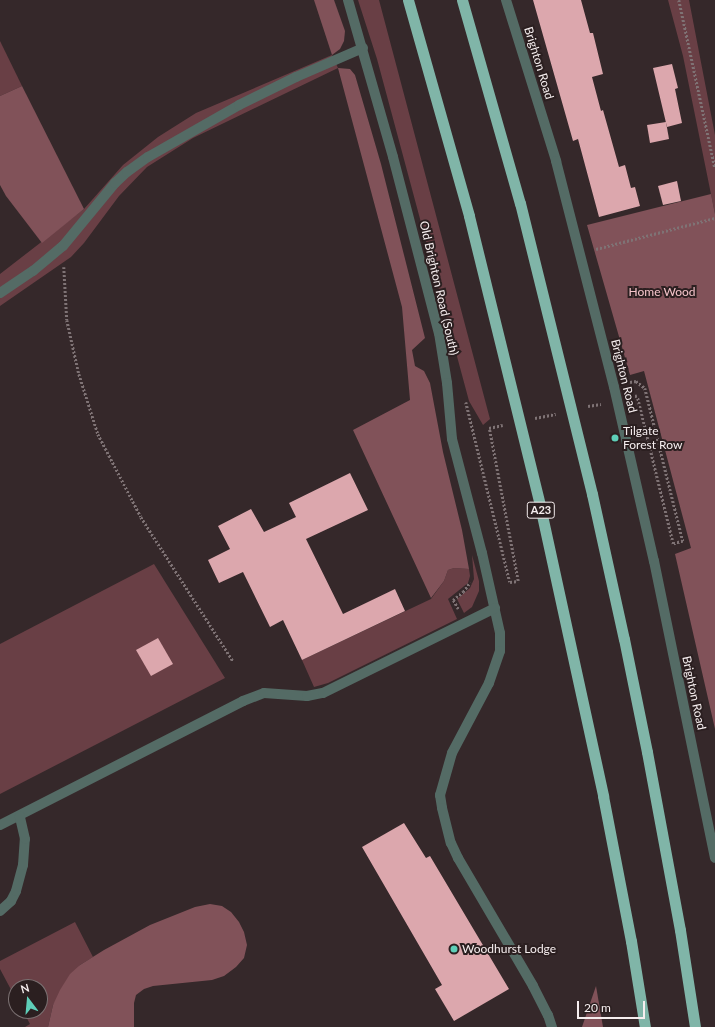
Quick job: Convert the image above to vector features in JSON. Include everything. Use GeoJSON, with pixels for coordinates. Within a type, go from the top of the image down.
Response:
{"type":"FeatureCollection","features":[{"type":"Feature","properties":{"kind":"highway","name":"A23"},"geometry":{"type":"LineString","coordinates":[[408,0],[469,216],[540,506],[603,796],[631,941],[645,1027]]}},
{"type":"Feature","properties":{"kind":"highway"},"geometry":{"type":"LineString","coordinates":[[462,0],[520,202],[592,494],[623,631],[680,930],[694,1027]]}},
{"type":"Feature","properties":{"kind":"street","name":"Old Brighton Road (South)"},"geometry":{"type":"LineString","coordinates":[[348,0],[363,48],[439,333],[447,383],[452,439],[482,553],[500,633],[500,651],[489,684],[452,753],[440,795],[442,808],[451,843],[458,858],[533,986],[548,1015],[552,1027]]}},
{"type":"Feature","properties":{"kind":"street","name":"Brighton Road"},"geometry":{"type":"LineString","coordinates":[[506,0],[556,161],[614,387],[654,561],[715,858]]}},
{"type":"Feature","properties":{"kind":"street"},"geometry":{"type":"LineString","coordinates":[[0,293],[33,271],[63,246],[115,183],[126,172],[148,157],[239,105],[296,77],[363,48]]}},
{"type":"Feature","properties":{"kind":"street"},"geometry":{"type":"LineString","coordinates":[[0,825],[20,817],[243,701],[264,693],[307,696],[323,693],[495,608]]}},
{"type":"Feature","properties":{"kind":"street"},"geometry":{"type":"LineString","coordinates":[[0,911],[11,901],[20,880],[25,839],[20,817]]}},
{"type":"Feature","properties":{"kind":"path"},"geometry":{"type":"LineString","coordinates":[[679,0],[715,168]]}},
{"type":"Feature","properties":{"kind":"path"},"geometry":{"type":"LineString","coordinates":[[580,253],[715,218]]}},
{"type":"Feature","properties":{"kind":"path"},"geometry":{"type":"LineString","coordinates":[[63,246],[67,320],[79,374],[98,434],[141,517],[233,661]]}},
{"type":"Feature","properties":{"kind":"path"},"geometry":{"type":"LineString","coordinates":[[626,383],[636,381],[645,388],[684,542]]}},
{"type":"Feature","properties":{"kind":"path"},"geometry":{"type":"LineString","coordinates":[[447,383],[468,403],[510,582]]}},
{"type":"Feature","properties":{"kind":"path"},"geometry":{"type":"LineString","coordinates":[[465,623],[453,600],[467,588],[472,576]]}},
{"type":"Feature","properties":{"kind":"shaded area"},"geometry":{"type":"Polygon","coordinates":[[[358,0],[379,0],[490,419],[483,425],[469,401],[377,59],[358,0]]]}},
{"type":"Feature","properties":{"kind":"shaded area"},"geometry":{"type":"Polygon","coordinates":[[[668,0],[689,0],[715,135],[715,214],[683,56],[668,0]]]}},
{"type":"Feature","properties":{"kind":"shaded area"},"geometry":{"type":"Polygon","coordinates":[[[0,41],[22,86],[0,96],[0,41]]]}},
{"type":"Feature","properties":{"kind":"shaded area"},"geometry":{"type":"Polygon","coordinates":[[[332,55],[338,68],[193,138],[147,167],[119,196],[84,243],[71,257],[0,306],[0,274],[84,209],[123,165],[158,137],[196,113],[332,55]]]}},
{"type":"Feature","properties":{"kind":"shaded area"},"geometry":{"type":"Polygon","coordinates":[[[472,555],[479,581],[479,591],[472,607],[464,613],[457,599],[470,588],[474,579],[472,555]]]}},
{"type":"Feature","properties":{"kind":"shaded area"},"geometry":{"type":"Polygon","coordinates":[[[154,564],[225,678],[0,794],[0,644],[154,564]]]}},
{"type":"Feature","properties":{"kind":"shaded area"},"geometry":{"type":"Polygon","coordinates":[[[454,568],[469,569],[470,576],[468,583],[448,599],[457,619],[328,683],[314,687],[302,660],[431,599],[444,581],[448,570],[454,568]]]}},
{"type":"Feature","properties":{"kind":"shaded area"},"geometry":{"type":"Polygon","coordinates":[[[75,922],[93,957],[80,965],[53,1005],[48,1027],[25,1027],[30,1024],[27,1019],[48,1019],[48,979],[8,979],[8,984],[0,969],[0,961],[75,922]]]}},
{"type":"Feature","properties":{"kind":"green space"},"geometry":{"type":"Polygon","coordinates":[[[314,0],[334,0],[345,31],[344,41],[340,49],[332,55],[314,0]]]}},
{"type":"Feature","properties":{"kind":"green space"},"geometry":{"type":"Polygon","coordinates":[[[338,68],[350,69],[355,75],[381,164],[425,338],[412,350],[415,366],[424,371],[430,383],[443,452],[462,530],[469,569],[454,568],[448,570],[444,581],[431,598],[353,430],[410,400],[402,307],[338,68]]]}},
{"type":"Feature","properties":{"kind":"green space"},"geometry":{"type":"Polygon","coordinates":[[[22,86],[84,209],[42,243],[6,196],[0,185],[0,96],[22,86]]]}},
{"type":"Feature","properties":{"kind":"green space","name":"Home Wood"},"geometry":{"type":"Polygon","coordinates":[[[711,194],[715,214],[715,729],[675,554],[691,548],[644,371],[630,375],[587,225],[711,194]]]}},
{"type":"Feature","properties":{"kind":"green space"},"geometry":{"type":"Polygon","coordinates":[[[210,904],[222,906],[231,912],[239,922],[244,932],[247,945],[244,958],[236,967],[224,976],[212,980],[153,986],[144,989],[136,995],[134,1003],[134,1027],[48,1027],[53,1005],[60,990],[70,974],[80,965],[150,925],[195,907],[210,904]]]}},
{"type":"Feature","properties":{"kind":"green space"},"geometry":{"type":"Polygon","coordinates":[[[596,986],[603,1027],[582,1027],[596,986]]]}},
{"type":"Feature","properties":{"kind":"building"},"geometry":{"type":"Polygon","coordinates":[[[533,0],[581,0],[590,33],[593,33],[603,74],[592,77],[601,111],[603,110],[619,167],[625,165],[631,188],[635,187],[640,206],[599,217],[578,139],[573,141],[533,0]]]}},
{"type":"Feature","properties":{"kind":"building"},"geometry":{"type":"Polygon","coordinates":[[[672,64],[678,88],[675,89],[682,123],[667,127],[653,68],[672,64]]]}},
{"type":"Feature","properties":{"kind":"building"},"geometry":{"type":"Polygon","coordinates":[[[666,122],[669,139],[650,143],[647,125],[666,122]]]}},
{"type":"Feature","properties":{"kind":"building"},"geometry":{"type":"Polygon","coordinates":[[[677,181],[681,201],[663,205],[658,186],[677,181]]]}},
{"type":"Feature","properties":{"kind":"building"},"geometry":{"type":"Polygon","coordinates":[[[350,473],[368,510],[306,539],[343,614],[395,589],[405,611],[302,660],[283,620],[270,627],[243,572],[219,583],[208,560],[230,549],[218,526],[251,509],[264,532],[296,517],[289,503],[350,473]]]}},
{"type":"Feature","properties":{"kind":"building"},"geometry":{"type":"Polygon","coordinates":[[[158,638],[173,664],[151,676],[136,650],[158,638]]]}},
{"type":"Feature","properties":{"kind":"building","name":"Woodhurst Lodge"},"geometry":{"type":"Polygon","coordinates":[[[404,823],[426,858],[430,856],[509,989],[454,1021],[435,989],[442,985],[362,847],[404,823]]]}},
{"type":"Feature","properties":{"kind":"place","name":"Tilgate Forest Row"},"geometry":{"type":"Point","coordinates":[615,438]}},
{"type":"Feature","properties":{"kind":"place","name":"Woodhurst Lodge"},"geometry":{"type":"Point","coordinates":[454,949]}}]}
